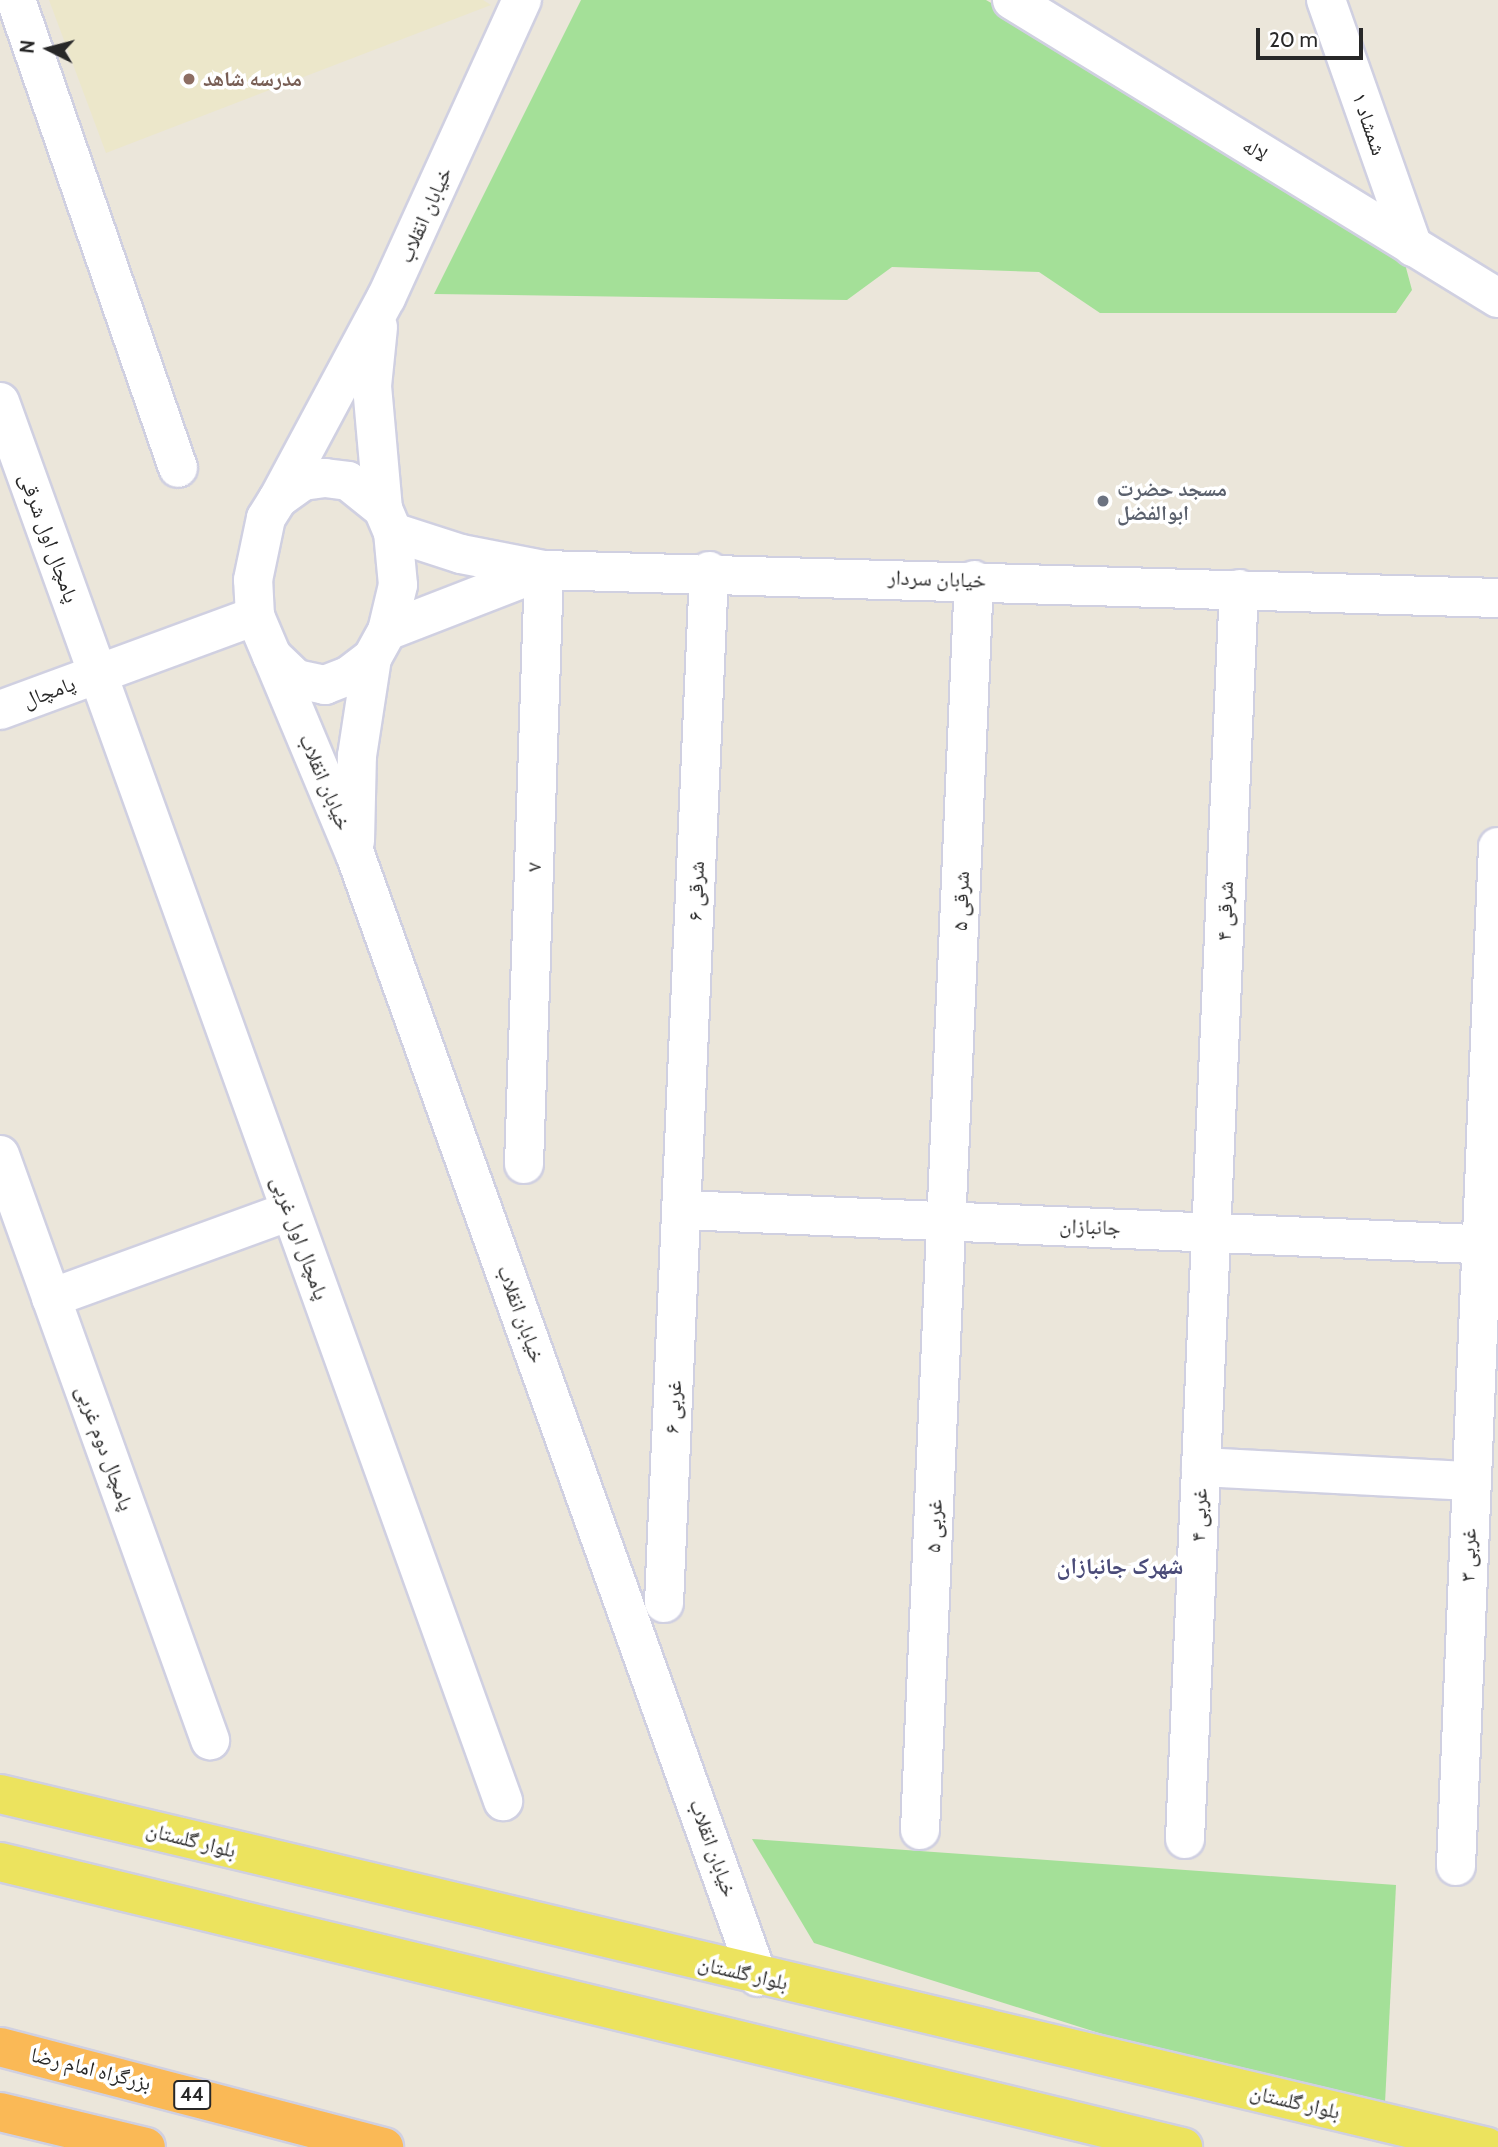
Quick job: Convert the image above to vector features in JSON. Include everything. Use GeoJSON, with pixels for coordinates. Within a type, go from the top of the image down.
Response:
{"type":"FeatureCollection","features":[{"type":"Feature","properties":{"kind":"highway","name":"بزرگراه امام رضا"},"geometry":{"type":"LineString","coordinates":[[0,2047],[384,2147]]}},
{"type":"Feature","properties":{"kind":"highway"},"geometry":{"type":"LineString","coordinates":[[0,2112],[146,2147]]}},
{"type":"Feature","properties":{"kind":"main road","name":"بلوار گلستان"},"geometry":{"type":"LineString","coordinates":[[0,1794],[758,1977],[1487,2147]]}},
{"type":"Feature","properties":{"kind":"main road"},"geometry":{"type":"LineString","coordinates":[[0,1862],[1183,2147]]}},
{"type":"Feature","properties":{"kind":"street"},"geometry":{"type":"LineString","coordinates":[[16,0],[178,468]]}},
{"type":"Feature","properties":{"kind":"street","name":"خیابان انقلاب"},"geometry":{"type":"LineString","coordinates":[[278,499],[386,298],[522,0]]}},
{"type":"Feature","properties":{"kind":"street","name":"لاله"},"geometry":{"type":"LineString","coordinates":[[1012,0],[1041,10],[1413,247],[1498,298]]}},
{"type":"Feature","properties":{"kind":"street","name":"شمشاد ۱"},"geometry":{"type":"LineString","coordinates":[[1326,0],[1413,247]]}},
{"type":"Feature","properties":{"kind":"street"},"geometry":{"type":"LineString","coordinates":[[355,854],[357,757],[380,644],[398,585],[372,386],[374,343],[386,298]]}},
{"type":"Feature","properties":{"kind":"street","name":"پامچال اول شرقی"},"geometry":{"type":"LineString","coordinates":[[0,402],[98,674]]}},
{"type":"Feature","properties":{"kind":"street"},"geometry":{"type":"LineString","coordinates":[[380,644],[348,676],[326,685],[296,679],[272,656],[255,616],[258,548],[265,518],[278,499],[303,481],[325,478],[348,481],[388,521],[461,554],[544,570]]}},
{"type":"Feature","properties":{"kind":"street","name":"خیابان سردار"},"geometry":{"type":"LineString","coordinates":[[380,644],[544,570],[709,571],[1498,598]]}},
{"type":"Feature","properties":{"kind":"street","name":"۷"},"geometry":{"type":"LineString","coordinates":[[524,1164],[544,570]]}},
{"type":"Feature","properties":{"kind":"street","name":"۶ شرقی"},"geometry":{"type":"LineString","coordinates":[[682,1210],[709,571]]}},
{"type":"Feature","properties":{"kind":"street","name":"۵ شرقی"},"geometry":{"type":"LineString","coordinates":[[947,1221],[974,580]]}},
{"type":"Feature","properties":{"kind":"street","name":"۴ شرقی"},"geometry":{"type":"LineString","coordinates":[[1212,1232],[1239,589]]}},
{"type":"Feature","properties":{"kind":"street","name":"پامچال"},"geometry":{"type":"LineString","coordinates":[[0,710],[255,616]]}},
{"type":"Feature","properties":{"kind":"street","name":"خیابان انقلاب"},"geometry":{"type":"LineString","coordinates":[[272,656],[355,854],[758,1977]]}},
{"type":"Feature","properties":{"kind":"street","name":"پامچال اول غربی"},"geometry":{"type":"LineString","coordinates":[[98,674],[503,1801]]}},
{"type":"Feature","properties":{"kind":"street","name":"۳ غربی"},"geometry":{"type":"LineString","coordinates":[[1456,1866],[1471,1481],[1489,1244],[1498,847]]}},
{"type":"Feature","properties":{"kind":"street","name":"پامچال دوم غربی"},"geometry":{"type":"LineString","coordinates":[[0,1155],[210,1740]]}},
{"type":"Feature","properties":{"kind":"street","name":"جانبازان"},"geometry":{"type":"LineString","coordinates":[[682,1210],[1489,1244]]}},
{"type":"Feature","properties":{"kind":"street","name":"۶ غربی"},"geometry":{"type":"LineString","coordinates":[[664,1603],[682,1210]]}},
{"type":"Feature","properties":{"kind":"street"},"geometry":{"type":"LineString","coordinates":[[51,1298],[290,1211]]}},
{"type":"Feature","properties":{"kind":"street","name":"۵ غربی"},"geometry":{"type":"LineString","coordinates":[[920,1830],[947,1221]]}},
{"type":"Feature","properties":{"kind":"street","name":"۴ غربی"},"geometry":{"type":"LineString","coordinates":[[1185,1839],[1212,1232]]}},
{"type":"Feature","properties":{"kind":"street"},"geometry":{"type":"LineString","coordinates":[[1201,1467],[1471,1481]]}},
{"type":"Feature","properties":{"kind":"shaded area","name":"مدرسه شاهد"},"geometry":{"type":"Polygon","coordinates":[[[49,0],[483,0],[491,5],[106,153],[49,0]]]}},
{"type":"Feature","properties":{"kind":"green space"},"geometry":{"type":"Polygon","coordinates":[[[581,0],[986,0],[1398,238],[1412,290],[1396,313],[1100,313],[1039,272],[892,267],[847,300],[434,294],[581,0]]]}},
{"type":"Feature","properties":{"kind":"green space"},"geometry":{"type":"Polygon","coordinates":[[[752,1839],[1396,1885],[1384,2123],[814,1943],[752,1839]]]}},
{"type":"Feature","properties":{"kind":"place","name":"مدرسه شاهد"},"geometry":{"type":"Point","coordinates":[189,79]}},
{"type":"Feature","properties":{"kind":"place","name":"مسجد حضرت ابوالفضل"},"geometry":{"type":"Point","coordinates":[1103,501]}},
{"type":"Feature","properties":{"kind":"district","name":"شهرک جانبازان"},"geometry":{"type":"Point","coordinates":[1120,1566]}}]}
